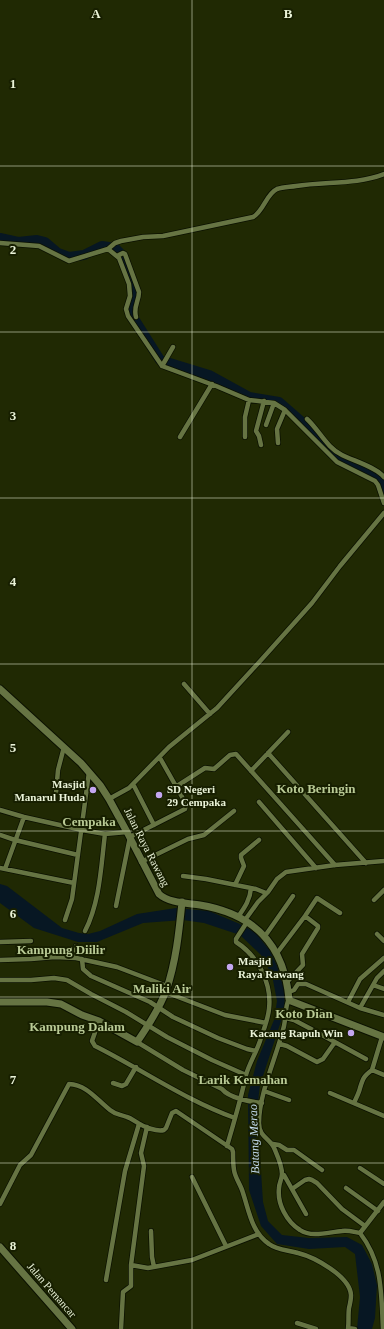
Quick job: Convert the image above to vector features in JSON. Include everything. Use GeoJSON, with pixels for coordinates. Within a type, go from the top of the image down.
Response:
{"type":"FeatureCollection","features":[{"type":"Feature","properties":{"kind":"main road","name":"Jalan Raya Rawang"},"geometry":{"type":"LineString","coordinates":[[0,690],[64,747],[89,771],[100,785],[128,834],[141,862],[159,894],[166,899],[182,904],[209,906],[227,911],[265,936],[277,953],[283,967],[289,995]]}},
{"type":"Feature","properties":{"kind":"main road"},"geometry":{"type":"LineString","coordinates":[[0,1002],[48,1002],[61,1004],[82,1015],[99,1021],[137,1042],[148,1026],[166,989],[175,955],[182,904]]}},
{"type":"Feature","properties":{"kind":"main road"},"geometry":{"type":"LineString","coordinates":[[289,995],[291,1001],[383,1037]]}},
{"type":"Feature","properties":{"kind":"main road","name":"Jalan Pemancar"},"geometry":{"type":"LineString","coordinates":[[0,1247],[72,1329]]}},
{"type":"Feature","properties":{"kind":"street"},"geometry":{"type":"LineString","coordinates":[[0,243],[38,246],[69,262],[108,249],[115,243],[143,237],[163,236],[253,217],[258,214],[273,193],[281,188],[364,180],[384,174]]}},
{"type":"Feature","properties":{"kind":"street"},"geometry":{"type":"LineString","coordinates":[[108,249],[119,255],[125,254],[139,292],[139,298],[134,307],[136,317]]}},
{"type":"Feature","properties":{"kind":"street"},"geometry":{"type":"LineString","coordinates":[[119,255],[131,290],[126,307],[127,314],[151,352],[163,364],[249,400],[274,403],[285,410],[337,462],[376,481],[384,503]]}},
{"type":"Feature","properties":{"kind":"street"},"geometry":{"type":"LineString","coordinates":[[163,364],[173,347]]}},
{"type":"Feature","properties":{"kind":"street"},"geometry":{"type":"LineString","coordinates":[[180,437],[212,384]]}},
{"type":"Feature","properties":{"kind":"street"},"geometry":{"type":"LineString","coordinates":[[245,437],[245,417],[249,400]]}},
{"type":"Feature","properties":{"kind":"street"},"geometry":{"type":"LineString","coordinates":[[261,445],[256,431],[264,401]]}},
{"type":"Feature","properties":{"kind":"street"},"geometry":{"type":"LineString","coordinates":[[266,425],[274,403]]}},
{"type":"Feature","properties":{"kind":"street"},"geometry":{"type":"LineString","coordinates":[[278,443],[277,429],[285,410]]}},
{"type":"Feature","properties":{"kind":"street"},"geometry":{"type":"LineString","coordinates":[[307,419],[335,451],[377,471],[384,477]]}},
{"type":"Feature","properties":{"kind":"street"},"geometry":{"type":"LineString","coordinates":[[109,799],[129,788],[136,779],[169,748],[210,714],[312,603],[340,566],[384,513]]}},
{"type":"Feature","properties":{"kind":"street"},"geometry":{"type":"LineString","coordinates":[[184,684],[210,714]]}},
{"type":"Feature","properties":{"kind":"street"},"geometry":{"type":"LineString","coordinates":[[251,771],[288,732]]}},
{"type":"Feature","properties":{"kind":"street"},"geometry":{"type":"LineString","coordinates":[[56,793],[58,770],[64,747]]}},
{"type":"Feature","properties":{"kind":"street"},"geometry":{"type":"LineString","coordinates":[[268,753],[366,863]]}},
{"type":"Feature","properties":{"kind":"street"},"geometry":{"type":"LineString","coordinates":[[177,786],[205,768],[214,769],[233,754],[236,754],[335,865]]}},
{"type":"Feature","properties":{"kind":"street"},"geometry":{"type":"LineString","coordinates":[[0,810],[82,830],[106,834],[128,834],[154,825],[186,807],[177,786],[160,758]]}},
{"type":"Feature","properties":{"kind":"street"},"geometry":{"type":"LineString","coordinates":[[65,920],[72,900],[89,771]]}},
{"type":"Feature","properties":{"kind":"street"},"geometry":{"type":"LineString","coordinates":[[133,784],[154,825]]}},
{"type":"Feature","properties":{"kind":"street"},"geometry":{"type":"LineString","coordinates":[[259,802],[316,868]]}},
{"type":"Feature","properties":{"kind":"street"},"geometry":{"type":"LineString","coordinates":[[141,862],[188,839],[204,835],[234,811]]}},
{"type":"Feature","properties":{"kind":"street"},"geometry":{"type":"LineString","coordinates":[[24,817],[2,868],[74,883]]}},
{"type":"Feature","properties":{"kind":"street"},"geometry":{"type":"LineString","coordinates":[[85,931],[91,919],[98,890],[106,834]]}},
{"type":"Feature","properties":{"kind":"street"},"geometry":{"type":"LineString","coordinates":[[116,906],[128,834]]}},
{"type":"Feature","properties":{"kind":"street"},"geometry":{"type":"LineString","coordinates":[[0,835],[78,855]]}},
{"type":"Feature","properties":{"kind":"street"},"geometry":{"type":"LineString","coordinates":[[235,885],[244,866],[240,858],[241,855],[259,840]]}},
{"type":"Feature","properties":{"kind":"street"},"geometry":{"type":"LineString","coordinates":[[244,921],[277,879],[286,872],[335,865],[384,861]]}},
{"type":"Feature","properties":{"kind":"street"},"geometry":{"type":"LineString","coordinates":[[183,876],[251,888],[266,893]]}},
{"type":"Feature","properties":{"kind":"street"},"geometry":{"type":"LineString","coordinates":[[227,1146],[246,1082],[246,1075],[266,1023],[270,1002],[262,970],[247,949],[236,942],[244,921],[251,888]]}},
{"type":"Feature","properties":{"kind":"street"},"geometry":{"type":"LineString","coordinates":[[374,900],[384,890]]}},
{"type":"Feature","properties":{"kind":"street"},"geometry":{"type":"LineString","coordinates":[[265,936],[293,896]]}},
{"type":"Feature","properties":{"kind":"street"},"geometry":{"type":"LineString","coordinates":[[277,953],[317,898],[340,913]]}},
{"type":"Feature","properties":{"kind":"street"},"geometry":{"type":"LineString","coordinates":[[287,982],[303,964],[302,954],[318,928],[318,926],[305,916]]}},
{"type":"Feature","properties":{"kind":"street"},"geometry":{"type":"LineString","coordinates":[[378,934],[384,941]]}},
{"type":"Feature","properties":{"kind":"street"},"geometry":{"type":"LineString","coordinates":[[0,942],[31,941]]}},
{"type":"Feature","properties":{"kind":"street"},"geometry":{"type":"LineString","coordinates":[[76,946],[76,958]]}},
{"type":"Feature","properties":{"kind":"street"},"geometry":{"type":"LineString","coordinates":[[0,960],[55,957],[76,958],[117,966],[225,1015],[266,1023]]}},
{"type":"Feature","properties":{"kind":"street"},"geometry":{"type":"LineString","coordinates":[[348,1002],[360,979],[384,958]]}},
{"type":"Feature","properties":{"kind":"street"},"geometry":{"type":"LineString","coordinates":[[82,959],[83,969],[91,976],[150,1002],[173,1017],[218,1038],[256,1051]]}},
{"type":"Feature","properties":{"kind":"street"},"geometry":{"type":"LineString","coordinates":[[360,1008],[377,978],[384,971]]}},
{"type":"Feature","properties":{"kind":"street"},"geometry":{"type":"LineString","coordinates":[[0,980],[54,978],[67,980],[126,1012],[183,1046],[246,1075]]}},
{"type":"Feature","properties":{"kind":"street"},"geometry":{"type":"LineString","coordinates":[[322,1170],[294,1150],[287,1150],[279,1145],[273,1144],[260,1132],[259,1123],[261,1103],[280,1044],[286,1018],[289,995],[298,984],[306,984],[360,1008],[384,1016]]}},
{"type":"Feature","properties":{"kind":"street"},"geometry":{"type":"LineString","coordinates":[[373,986],[384,989]]}},
{"type":"Feature","properties":{"kind":"street"},"geometry":{"type":"LineString","coordinates":[[286,1018],[294,1020],[366,1059]]}},
{"type":"Feature","properties":{"kind":"street"},"geometry":{"type":"LineString","coordinates":[[99,1021],[92,1038],[93,1044],[199,1104],[235,1118]]}},
{"type":"Feature","properties":{"kind":"street"},"geometry":{"type":"LineString","coordinates":[[354,1103],[365,1074],[372,1070],[383,1037]]}},
{"type":"Feature","properties":{"kind":"street"},"geometry":{"type":"LineString","coordinates":[[137,1042],[183,1070],[222,1089],[225,1093],[261,1103]]}},
{"type":"Feature","properties":{"kind":"street"},"geometry":{"type":"LineString","coordinates":[[280,1044],[287,1046],[317,1062],[323,1059],[335,1042]]}},
{"type":"Feature","properties":{"kind":"street"},"geometry":{"type":"LineString","coordinates":[[378,1053],[384,1056]]}},
{"type":"Feature","properties":{"kind":"street"},"geometry":{"type":"LineString","coordinates":[[113,1083],[122,1086],[126,1084],[136,1067]]}},
{"type":"Feature","properties":{"kind":"street"},"geometry":{"type":"LineString","coordinates":[[372,1070],[384,1075]]}},
{"type":"Feature","properties":{"kind":"street"},"geometry":{"type":"LineString","coordinates":[[0,1204],[20,1165],[30,1154],[68,1084],[87,1090],[119,1116],[127,1117],[147,1127],[164,1130],[172,1112],[176,1111],[227,1146],[233,1152],[236,1177],[243,1192],[248,1210],[259,1234],[270,1245],[319,1261],[345,1282],[351,1295],[348,1329],[354,1329]]}},
{"type":"Feature","properties":{"kind":"street"},"geometry":{"type":"LineString","coordinates":[[264,1091],[289,1100]]}},
{"type":"Feature","properties":{"kind":"street"},"geometry":{"type":"LineString","coordinates":[[330,1093],[384,1116]]}},
{"type":"Feature","properties":{"kind":"street"},"geometry":{"type":"LineString","coordinates":[[106,1280],[125,1171],[139,1124]]}},
{"type":"Feature","properties":{"kind":"street"},"geometry":{"type":"LineString","coordinates":[[121,1329],[123,1291],[131,1286],[131,1265],[144,1166],[141,1153],[147,1127]]}},
{"type":"Feature","properties":{"kind":"street"},"geometry":{"type":"LineString","coordinates":[[273,1144],[282,1174],[284,1175],[306,1214]]}},
{"type":"Feature","properties":{"kind":"street"},"geometry":{"type":"LineString","coordinates":[[360,1168],[384,1184]]}},
{"type":"Feature","properties":{"kind":"street"},"geometry":{"type":"LineString","coordinates":[[282,1174],[278,1188],[279,1200],[283,1210],[295,1226],[307,1234],[342,1231],[360,1233],[368,1244],[376,1263],[383,1314],[383,1329]]}},
{"type":"Feature","properties":{"kind":"street"},"geometry":{"type":"LineString","coordinates":[[192,1177],[226,1246]]}},
{"type":"Feature","properties":{"kind":"street"},"geometry":{"type":"LineString","coordinates":[[292,1189],[305,1180],[312,1180],[317,1183],[342,1209],[365,1226]]}},
{"type":"Feature","properties":{"kind":"street"},"geometry":{"type":"LineString","coordinates":[[346,1188],[378,1211]]}},
{"type":"Feature","properties":{"kind":"street"},"geometry":{"type":"LineString","coordinates":[[360,1233],[384,1202]]}},
{"type":"Feature","properties":{"kind":"street"},"geometry":{"type":"LineString","coordinates":[[151,1231],[154,1267]]}},
{"type":"Feature","properties":{"kind":"street"},"geometry":{"type":"LineString","coordinates":[[131,1265],[148,1268],[192,1260],[259,1234]]}},
{"type":"Feature","properties":{"kind":"street"},"geometry":{"type":"LineString","coordinates":[[297,1323],[316,1329]]}},
{"type":"Feature","properties":{"kind":"water","name":"Batang Merao"},"geometry":{"type":"Polygon","coordinates":[[[0,884],[7,886],[62,928],[79,933],[88,934],[100,931],[137,914],[176,908],[209,911],[240,924],[256,933],[270,951],[277,966],[284,989],[285,1009],[260,1085],[255,1127],[260,1156],[263,1202],[268,1221],[282,1235],[309,1238],[347,1237],[362,1245],[372,1264],[377,1285],[375,1318],[372,1329],[357,1329],[360,1297],[355,1254],[345,1247],[309,1249],[277,1244],[261,1226],[249,1190],[248,1095],[257,1061],[274,1020],[277,1001],[272,975],[261,955],[240,935],[204,923],[183,920],[143,923],[97,942],[78,942],[34,928],[0,903],[0,884]]]}},
{"type":"Feature","properties":{"kind":"waterway"},"geometry":{"type":"LineString","coordinates":[[0,238],[18,242],[37,240],[45,242],[58,253],[69,257],[84,255],[102,246],[115,248],[122,255],[134,289],[131,314],[160,360],[209,375],[249,397],[279,402],[318,436],[331,453],[378,478],[384,490]]}},
{"type":"Feature","properties":{"kind":"place","name":"Masjid Manarul Huda"},"geometry":{"type":"Point","coordinates":[93,790]}},
{"type":"Feature","properties":{"kind":"place","name":"SD Negeri 29 Cempaka"},"geometry":{"type":"Point","coordinates":[159,795]}},
{"type":"Feature","properties":{"kind":"place","name":"Masjid Raya Rawang"},"geometry":{"type":"Point","coordinates":[230,967]}},
{"type":"Feature","properties":{"kind":"place","name":"Kacang Rapuh Win"},"geometry":{"type":"Point","coordinates":[351,1033]}},
{"type":"Feature","properties":{"kind":"district","name":"Koto Beringin"},"geometry":{"type":"Point","coordinates":[316,788]}},
{"type":"Feature","properties":{"kind":"district","name":"Cempaka"},"geometry":{"type":"Point","coordinates":[89,821]}},
{"type":"Feature","properties":{"kind":"district","name":"Kampung Diilir"},"geometry":{"type":"Point","coordinates":[61,949]}},
{"type":"Feature","properties":{"kind":"district","name":"Maliki Air"},"geometry":{"type":"Point","coordinates":[162,988]}},
{"type":"Feature","properties":{"kind":"district","name":"Koto Dian"},"geometry":{"type":"Point","coordinates":[304,1013]}},
{"type":"Feature","properties":{"kind":"district","name":"Kampung Dalam"},"geometry":{"type":"Point","coordinates":[77,1026]}},
{"type":"Feature","properties":{"kind":"district","name":"Larik Kemahan"},"geometry":{"type":"Point","coordinates":[243,1079]}}]}
